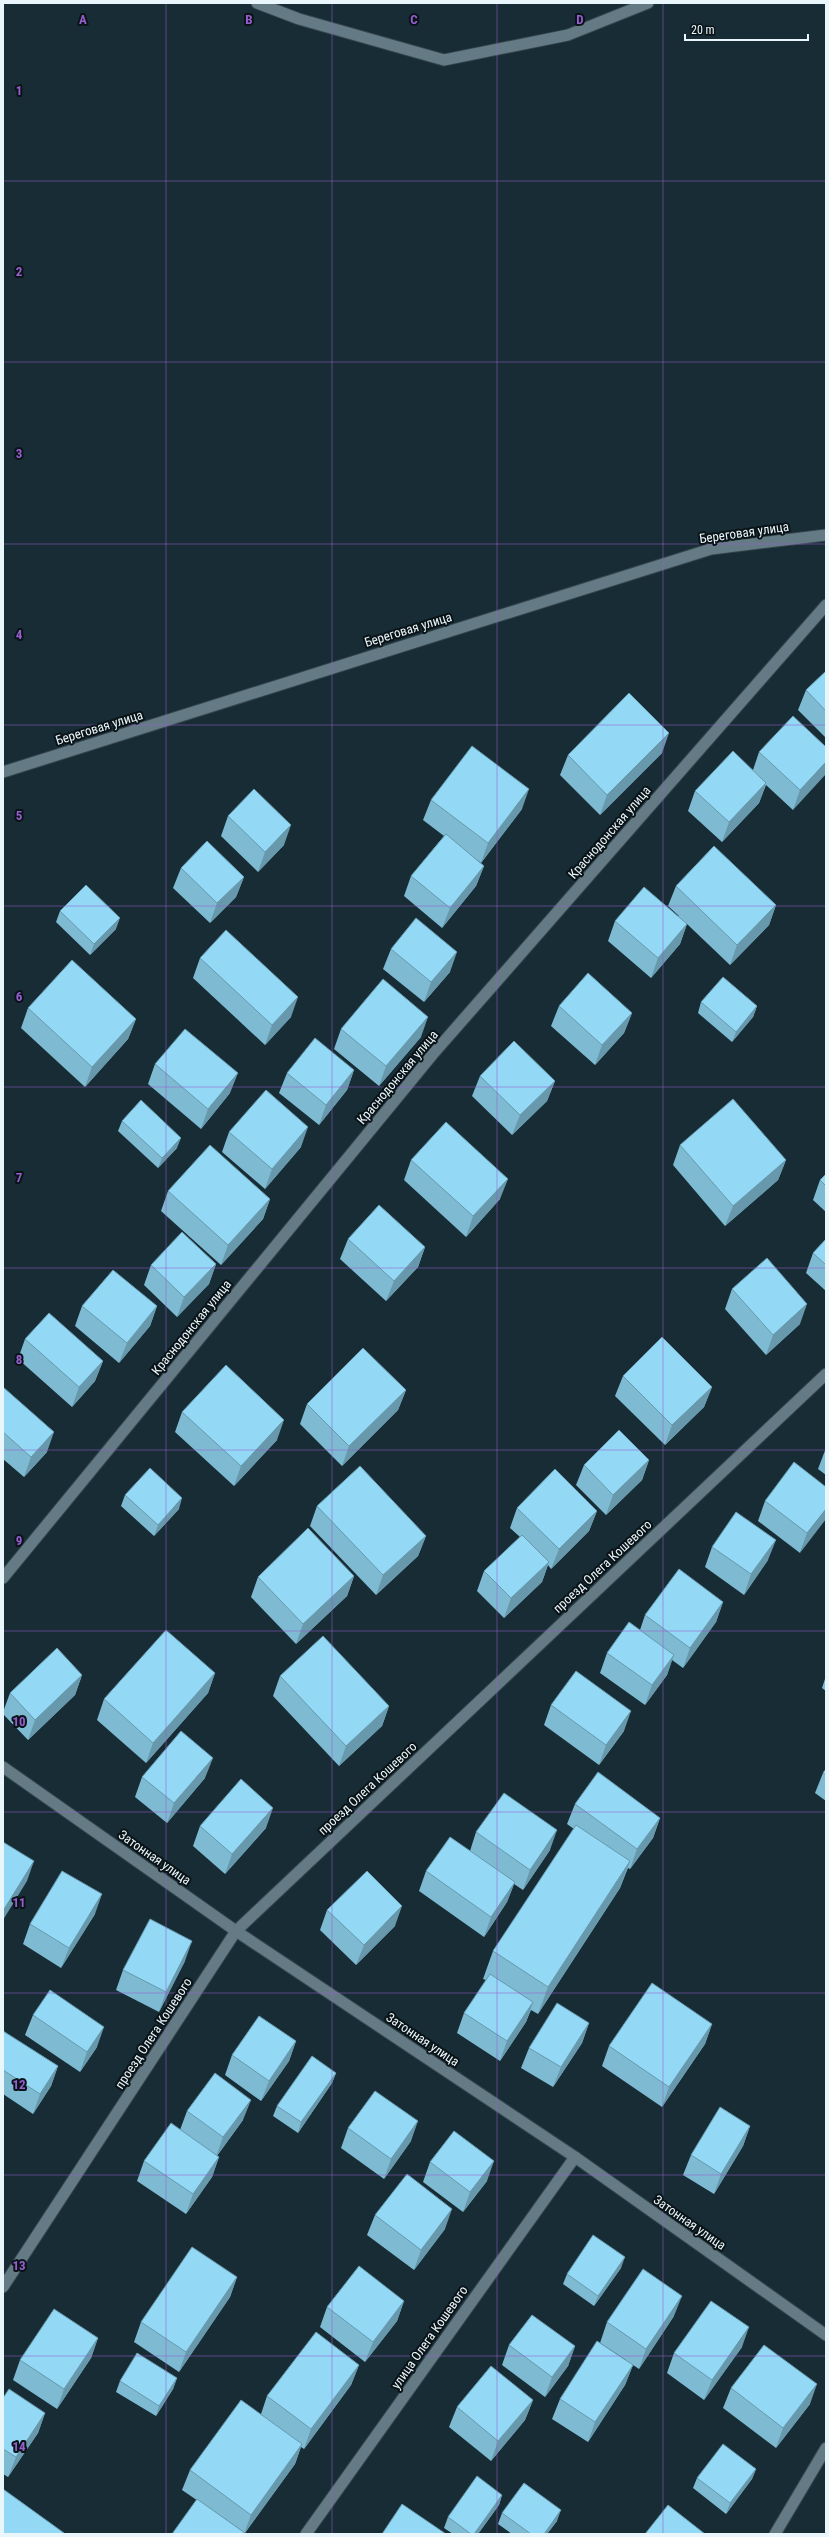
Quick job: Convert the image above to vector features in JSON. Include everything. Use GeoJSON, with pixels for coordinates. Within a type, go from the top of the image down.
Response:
{"type":"FeatureCollection","features":[{"type":"Feature","properties":{"kind":"street"},"geometry":{"type":"LineString","coordinates":[[257,3],[299,19],[444,60],[568,35],[648,3]]}},
{"type":"Feature","properties":{"kind":"street","name":"Береговая улица"},"geometry":{"type":"LineString","coordinates":[[3,772],[711,549],[826,535]]}},
{"type":"Feature","properties":{"kind":"street","name":"Краснодонская улица"},"geometry":{"type":"LineString","coordinates":[[3,1578],[433,1054],[826,605]]}},
{"type":"Feature","properties":{"kind":"street","name":"проезд Олега Кошевого"},"geometry":{"type":"LineString","coordinates":[[3,2287],[236,1931],[826,1374]]}},
{"type":"Feature","properties":{"kind":"street","name":"Затонная улица"},"geometry":{"type":"LineString","coordinates":[[3,1767],[236,1931],[575,2157],[826,2335]]}},
{"type":"Feature","properties":{"kind":"street","name":"улица Олега Кошевого"},"geometry":{"type":"LineString","coordinates":[[306,2534],[575,2157]]}},
{"type":"Feature","properties":{"kind":"street"},"geometry":{"type":"LineString","coordinates":[[775,2534],[826,2448]]}},
{"type":"Feature","properties":{"kind":"building"},"geometry":{"type":"Polygon","coordinates":[[[826,671],[826,711],[806,690],[826,671]]]}},
{"type":"Feature","properties":{"kind":"building"},"geometry":{"type":"Polygon","coordinates":[[[629,693],[669,733],[607,795],[568,755],[629,693]]]}},
{"type":"Feature","properties":{"kind":"building"},"geometry":{"type":"Polygon","coordinates":[[[793,716],[826,747],[826,762],[800,790],[759,752],[793,716]]]}},
{"type":"Feature","properties":{"kind":"building"},"geometry":{"type":"Polygon","coordinates":[[[472,746],[529,789],[488,843],[431,800],[472,746]]]}},
{"type":"Feature","properties":{"kind":"building"},"geometry":{"type":"Polygon","coordinates":[[[733,751],[766,783],[729,822],[695,791],[733,751]]]}},
{"type":"Feature","properties":{"kind":"building"},"geometry":{"type":"Polygon","coordinates":[[[254,789],[291,825],[265,852],[228,816],[254,789]]]}},
{"type":"Feature","properties":{"kind":"building"},"geometry":{"type":"Polygon","coordinates":[[[446,834],[484,866],[450,908],[411,876],[446,834]]]}},
{"type":"Feature","properties":{"kind":"building"},"geometry":{"type":"Polygon","coordinates":[[[207,841],[244,877],[217,903],[181,868],[207,841]]]}},
{"type":"Feature","properties":{"kind":"building"},"geometry":{"type":"Polygon","coordinates":[[[714,846],[776,905],[737,945],[676,886],[714,846]]]}},
{"type":"Feature","properties":{"kind":"building"},"geometry":{"type":"Polygon","coordinates":[[[86,885],[120,918],[94,944],[60,911],[86,885]]]}},
{"type":"Feature","properties":{"kind":"building"},"geometry":{"type":"Polygon","coordinates":[[[644,887],[687,924],[658,958],[615,921],[644,887]]]}},
{"type":"Feature","properties":{"kind":"building"},"geometry":{"type":"Polygon","coordinates":[[[416,918],[457,952],[431,982],[391,949],[416,918]]]}},
{"type":"Feature","properties":{"kind":"building"},"geometry":{"type":"Polygon","coordinates":[[[226,930],[298,997],[272,1025],[200,958],[226,930]]]}},
{"type":"Feature","properties":{"kind":"building"},"geometry":{"type":"Polygon","coordinates":[[[72,960],[136,1019],[92,1067],[28,1008],[72,960]]]}},
{"type":"Feature","properties":{"kind":"building"},"geometry":{"type":"Polygon","coordinates":[[[588,973],[632,1013],[602,1045],[559,1006],[588,973]]]}},
{"type":"Feature","properties":{"kind":"building"},"geometry":{"type":"Polygon","coordinates":[[[723,977],[757,1006],[736,1032],[701,1002],[723,977]]]}},
{"type":"Feature","properties":{"kind":"building"},"geometry":{"type":"Polygon","coordinates":[[[383,979],[428,1017],[386,1066],[341,1029],[383,979]]]}},
{"type":"Feature","properties":{"kind":"building"},"geometry":{"type":"Polygon","coordinates":[[[185,1029],[238,1073],[208,1109],[155,1064],[185,1029]]]}},
{"type":"Feature","properties":{"kind":"building"},"geometry":{"type":"Polygon","coordinates":[[[315,1038],[354,1070],[326,1105],[287,1073],[315,1038]]]}},
{"type":"Feature","properties":{"kind":"building"},"geometry":{"type":"Polygon","coordinates":[[[514,1041],[555,1081],[520,1115],[480,1076],[514,1041]]]}},
{"type":"Feature","properties":{"kind":"building"},"geometry":{"type":"Polygon","coordinates":[[[266,1090],[308,1127],[272,1169],[229,1132],[266,1090]]]}},
{"type":"Feature","properties":{"kind":"building"},"geometry":{"type":"Polygon","coordinates":[[[733,1099],[786,1160],[733,1206],[680,1145],[733,1099]]]}},
{"type":"Feature","properties":{"kind":"building"},"geometry":{"type":"Polygon","coordinates":[[[141,1100],[181,1138],[162,1158],[122,1121],[141,1100]]]}},
{"type":"Feature","properties":{"kind":"building"},"geometry":{"type":"Polygon","coordinates":[[[446,1122],[508,1179],[473,1216],[411,1160],[446,1122]]]}},
{"type":"Feature","properties":{"kind":"building"},"geometry":{"type":"Polygon","coordinates":[[[210,1145],[270,1199],[228,1245],[168,1191],[210,1145]]]}},
{"type":"Feature","properties":{"kind":"building"},"geometry":{"type":"Polygon","coordinates":[[[826,1174],[826,1186],[820,1180],[826,1174]]]}},
{"type":"Feature","properties":{"kind":"building"},"geometry":{"type":"Polygon","coordinates":[[[379,1205],[425,1247],[394,1281],[348,1239],[379,1205]]]}},
{"type":"Feature","properties":{"kind":"building"},"geometry":{"type":"Polygon","coordinates":[[[182,1232],[216,1264],[184,1297],[151,1265],[182,1232]]]}},
{"type":"Feature","properties":{"kind":"building"},"geometry":{"type":"Polygon","coordinates":[[[826,1239],[826,1265],[813,1253],[826,1239]]]}},
{"type":"Feature","properties":{"kind":"building"},"geometry":{"type":"Polygon","coordinates":[[[767,1258],[807,1304],[773,1335],[732,1289],[767,1258]]]}},
{"type":"Feature","properties":{"kind":"building"},"geometry":{"type":"Polygon","coordinates":[[[113,1270],[157,1306],[127,1343],[82,1306],[113,1270]]]}},
{"type":"Feature","properties":{"kind":"building"},"geometry":{"type":"Polygon","coordinates":[[[49,1313],[103,1361],[79,1387],[25,1339],[49,1313]]]}},
{"type":"Feature","properties":{"kind":"building"},"geometry":{"type":"Polygon","coordinates":[[[662,1337],[712,1387],[672,1425],[623,1376],[662,1337]]]}},
{"type":"Feature","properties":{"kind":"building"},"geometry":{"type":"Polygon","coordinates":[[[363,1348],[406,1390],[349,1446],[307,1404],[363,1348]]]}},
{"type":"Feature","properties":{"kind":"building"},"geometry":{"type":"Polygon","coordinates":[[[226,1365],[284,1420],[241,1466],[182,1412],[226,1365]]]}},
{"type":"Feature","properties":{"kind":"building"},"geometry":{"type":"Polygon","coordinates":[[[3,1387],[54,1432],[31,1457],[3,1432],[3,1387]]]}},
{"type":"Feature","properties":{"kind":"building"},"geometry":{"type":"Polygon","coordinates":[[[619,1430],[649,1460],[613,1495],[584,1465],[619,1430]]]}},
{"type":"Feature","properties":{"kind":"building"},"geometry":{"type":"Polygon","coordinates":[[[794,1462],[826,1487],[826,1509],[807,1533],[765,1501],[794,1462]]]}},
{"type":"Feature","properties":{"kind":"building"},"geometry":{"type":"Polygon","coordinates":[[[360,1466],[426,1536],[383,1575],[317,1506],[360,1466]]]}},
{"type":"Feature","properties":{"kind":"building"},"geometry":{"type":"Polygon","coordinates":[[[150,1468],[182,1498],[158,1525],[125,1495],[150,1468]]]}},
{"type":"Feature","properties":{"kind":"building"},"geometry":{"type":"Polygon","coordinates":[[[555,1469],[597,1511],[559,1549],[517,1508],[555,1469]]]}},
{"type":"Feature","properties":{"kind":"building"},"geometry":{"type":"Polygon","coordinates":[[[736,1512],[776,1540],[751,1574],[712,1547],[736,1512]]]}},
{"type":"Feature","properties":{"kind":"building"},"geometry":{"type":"Polygon","coordinates":[[[308,1528],[354,1576],[303,1624],[258,1577],[308,1528]]]}},
{"type":"Feature","properties":{"kind":"building"},"geometry":{"type":"Polygon","coordinates":[[[522,1535],[549,1562],[511,1598],[484,1571],[522,1535]]]}},
{"type":"Feature","properties":{"kind":"building"},"geometry":{"type":"Polygon","coordinates":[[[679,1569],[723,1602],[690,1648],[645,1615],[679,1569]]]}},
{"type":"Feature","properties":{"kind":"building"},"geometry":{"type":"Polygon","coordinates":[[[629,1622],[674,1655],[652,1685],[607,1653],[629,1622]]]}},
{"type":"Feature","properties":{"kind":"building"},"geometry":{"type":"Polygon","coordinates":[[[166,1630],[215,1673],[153,1743],[104,1699],[166,1630]]]}},
{"type":"Feature","properties":{"kind":"building"},"geometry":{"type":"Polygon","coordinates":[[[323,1636],[389,1706],[346,1746],[280,1676],[323,1636]]]}},
{"type":"Feature","properties":{"kind":"building"},"geometry":{"type":"Polygon","coordinates":[[[57,1648],[82,1675],[35,1720],[10,1693],[57,1648]]]}},
{"type":"Feature","properties":{"kind":"building"},"geometry":{"type":"Polygon","coordinates":[[[576,1671],[631,1711],[606,1745],[551,1705],[576,1671]]]}},
{"type":"Feature","properties":{"kind":"building"},"geometry":{"type":"Polygon","coordinates":[[[181,1731],[213,1758],[174,1803],[142,1777],[181,1731]]]}},
{"type":"Feature","properties":{"kind":"building"},"geometry":{"type":"Polygon","coordinates":[[[598,1772],[660,1818],[637,1849],[575,1804],[598,1772]]]}},
{"type":"Feature","properties":{"kind":"building"},"geometry":{"type":"Polygon","coordinates":[[[241,1779],[273,1808],[232,1854],[200,1826],[241,1779]]]}},
{"type":"Feature","properties":{"kind":"building"},"geometry":{"type":"Polygon","coordinates":[[[504,1793],[557,1830],[530,1870],[476,1832],[504,1793]]]}},
{"type":"Feature","properties":{"kind":"building"},"geometry":{"type":"Polygon","coordinates":[[[576,1825],[630,1861],[548,1987],[493,1951],[576,1825]]]}},
{"type":"Feature","properties":{"kind":"building"},"geometry":{"type":"Polygon","coordinates":[[[450,1837],[515,1882],[491,1917],[426,1871],[450,1837]]]}},
{"type":"Feature","properties":{"kind":"building"},"geometry":{"type":"Polygon","coordinates":[[[3,1842],[34,1861],[3,1911],[3,1842]]]}},
{"type":"Feature","properties":{"kind":"building"},"geometry":{"type":"Polygon","coordinates":[[[62,1871],[102,1894],[69,1948],[30,1924],[62,1871]]]}},
{"type":"Feature","properties":{"kind":"building"},"geometry":{"type":"Polygon","coordinates":[[[367,1871],[402,1906],[364,1945],[327,1910],[367,1871]]]}},
{"type":"Feature","properties":{"kind":"building"},"geometry":{"type":"Polygon","coordinates":[[[150,1919],[192,1941],[166,1992],[123,1970],[150,1919]]]}},
{"type":"Feature","properties":{"kind":"building"},"geometry":{"type":"Polygon","coordinates":[[[490,1974],[533,2002],[507,2041],[464,2013],[490,1974]]]}},
{"type":"Feature","properties":{"kind":"building"},"geometry":{"type":"Polygon","coordinates":[[[652,1983],[712,2024],[669,2087],[609,2046],[652,1983]]]}},
{"type":"Feature","properties":{"kind":"building"},"geometry":{"type":"Polygon","coordinates":[[[50,1990],[104,2027],[87,2052],[33,2015],[50,1990]]]}},
{"type":"Feature","properties":{"kind":"building"},"geometry":{"type":"Polygon","coordinates":[[[557,2003],[589,2023],[561,2067],[529,2048],[557,2003]]]}},
{"type":"Feature","properties":{"kind":"building"},"geometry":{"type":"Polygon","coordinates":[[[259,2016],[296,2041],[269,2081],[232,2055],[259,2016]]]}},
{"type":"Feature","properties":{"kind":"building"},"geometry":{"type":"Polygon","coordinates":[[[3,2031],[58,2066],[40,2094],[3,2070],[3,2031]]]}},
{"type":"Feature","properties":{"kind":"building"},"geometry":{"type":"Polygon","coordinates":[[[312,2056],[336,2073],[301,2122],[277,2106],[312,2056]]]}},
{"type":"Feature","properties":{"kind":"building"},"geometry":{"type":"Polygon","coordinates":[[[215,2073],[251,2100],[223,2137],[187,2111],[215,2073]]]}},
{"type":"Feature","properties":{"kind":"building"},"geometry":{"type":"Polygon","coordinates":[[[375,2091],[418,2121],[391,2159],[348,2128],[375,2091]]]}},
{"type":"Feature","properties":{"kind":"building"},"geometry":{"type":"Polygon","coordinates":[[[720,2107],[750,2126],[721,2174],[691,2155],[720,2107]]]}},
{"type":"Feature","properties":{"kind":"building"},"geometry":{"type":"Polygon","coordinates":[[[171,2123],[219,2157],[193,2194],[144,2161],[171,2123]]]}},
{"type":"Feature","properties":{"kind":"building"},"geometry":{"type":"Polygon","coordinates":[[[454,2131],[494,2161],[470,2192],[430,2162],[454,2131]]]}},
{"type":"Feature","properties":{"kind":"building"},"geometry":{"type":"Polygon","coordinates":[[[407,2174],[452,2209],[421,2250],[375,2215],[407,2174]]]}},
{"type":"Feature","properties":{"kind":"building"},"geometry":{"type":"Polygon","coordinates":[[[593,2235],[625,2257],[598,2296],[567,2274],[593,2235]]]}},
{"type":"Feature","properties":{"kind":"building"},"geometry":{"type":"Polygon","coordinates":[[[192,2247],[237,2277],[186,2352],[141,2322],[192,2247]]]}},
{"type":"Feature","properties":{"kind":"building"},"geometry":{"type":"Polygon","coordinates":[[[359,2266],[404,2301],[373,2342],[327,2307],[359,2266]]]}},
{"type":"Feature","properties":{"kind":"building"},"geometry":{"type":"Polygon","coordinates":[[[643,2269],[682,2296],[646,2349],[607,2322],[643,2269]]]}},
{"type":"Feature","properties":{"kind":"building"},"geometry":{"type":"Polygon","coordinates":[[[711,2301],[749,2327],[712,2380],[674,2353],[711,2301]]]}},
{"type":"Feature","properties":{"kind":"building"},"geometry":{"type":"Polygon","coordinates":[[[54,2309],[98,2338],[64,2389],[20,2360],[54,2309]]]}},
{"type":"Feature","properties":{"kind":"building"},"geometry":{"type":"Polygon","coordinates":[[[532,2315],[575,2346],[552,2377],[509,2345],[532,2315]]]}},
{"type":"Feature","properties":{"kind":"building"},"geometry":{"type":"Polygon","coordinates":[[[316,2332],[359,2365],[311,2429],[267,2396],[316,2332]]]}},
{"type":"Feature","properties":{"kind":"building"},"geometry":{"type":"Polygon","coordinates":[[[597,2341],[633,2365],[595,2422],[560,2399],[597,2341]]]}},
{"type":"Feature","properties":{"kind":"building"},"geometry":{"type":"Polygon","coordinates":[[[764,2345],[817,2384],[783,2428],[731,2388],[764,2345]]]}},
{"type":"Feature","properties":{"kind":"building"},"geometry":{"type":"Polygon","coordinates":[[[137,2353],[177,2378],[159,2406],[120,2381],[137,2353]]]}},
{"type":"Feature","properties":{"kind":"building"},"geometry":{"type":"Polygon","coordinates":[[[491,2366],[533,2400],[498,2441],[457,2407],[491,2366]]]}},
{"type":"Feature","properties":{"kind":"building"},"geometry":{"type":"Polygon","coordinates":[[[9,2389],[45,2413],[16,2457],[3,2449],[3,2398],[9,2389]]]}},
{"type":"Feature","properties":{"kind":"building"},"geometry":{"type":"Polygon","coordinates":[[[241,2400],[302,2444],[251,2515],[190,2470],[241,2400]]]}},
{"type":"Feature","properties":{"kind":"building"},"geometry":{"type":"Polygon","coordinates":[[[723,2444],[756,2469],[730,2503],[697,2478],[723,2444]]]}},
{"type":"Feature","properties":{"kind":"building"},"geometry":{"type":"Polygon","coordinates":[[[477,2476],[502,2495],[474,2534],[471,2534],[448,2517],[477,2476]]]}},
{"type":"Feature","properties":{"kind":"building"},"geometry":{"type":"Polygon","coordinates":[[[524,2483],[561,2510],[544,2534],[531,2534],[502,2513],[524,2483]]]}},
{"type":"Feature","properties":{"kind":"building"},"geometry":{"type":"Polygon","coordinates":[[[3,2489],[64,2533],[64,2534],[3,2534],[3,2489]]]}},
{"type":"Feature","properties":{"kind":"building"},"geometry":{"type":"Polygon","coordinates":[[[197,2499],[245,2533],[245,2534],[172,2534],[197,2499]]]}},
{"type":"Feature","properties":{"kind":"building"},"geometry":{"type":"Polygon","coordinates":[[[402,2504],[446,2534],[382,2534],[402,2504]]]}},
{"type":"Feature","properties":{"kind":"building"},"geometry":{"type":"Polygon","coordinates":[[[668,2505],[705,2534],[645,2534],[668,2505]]]}}]}
